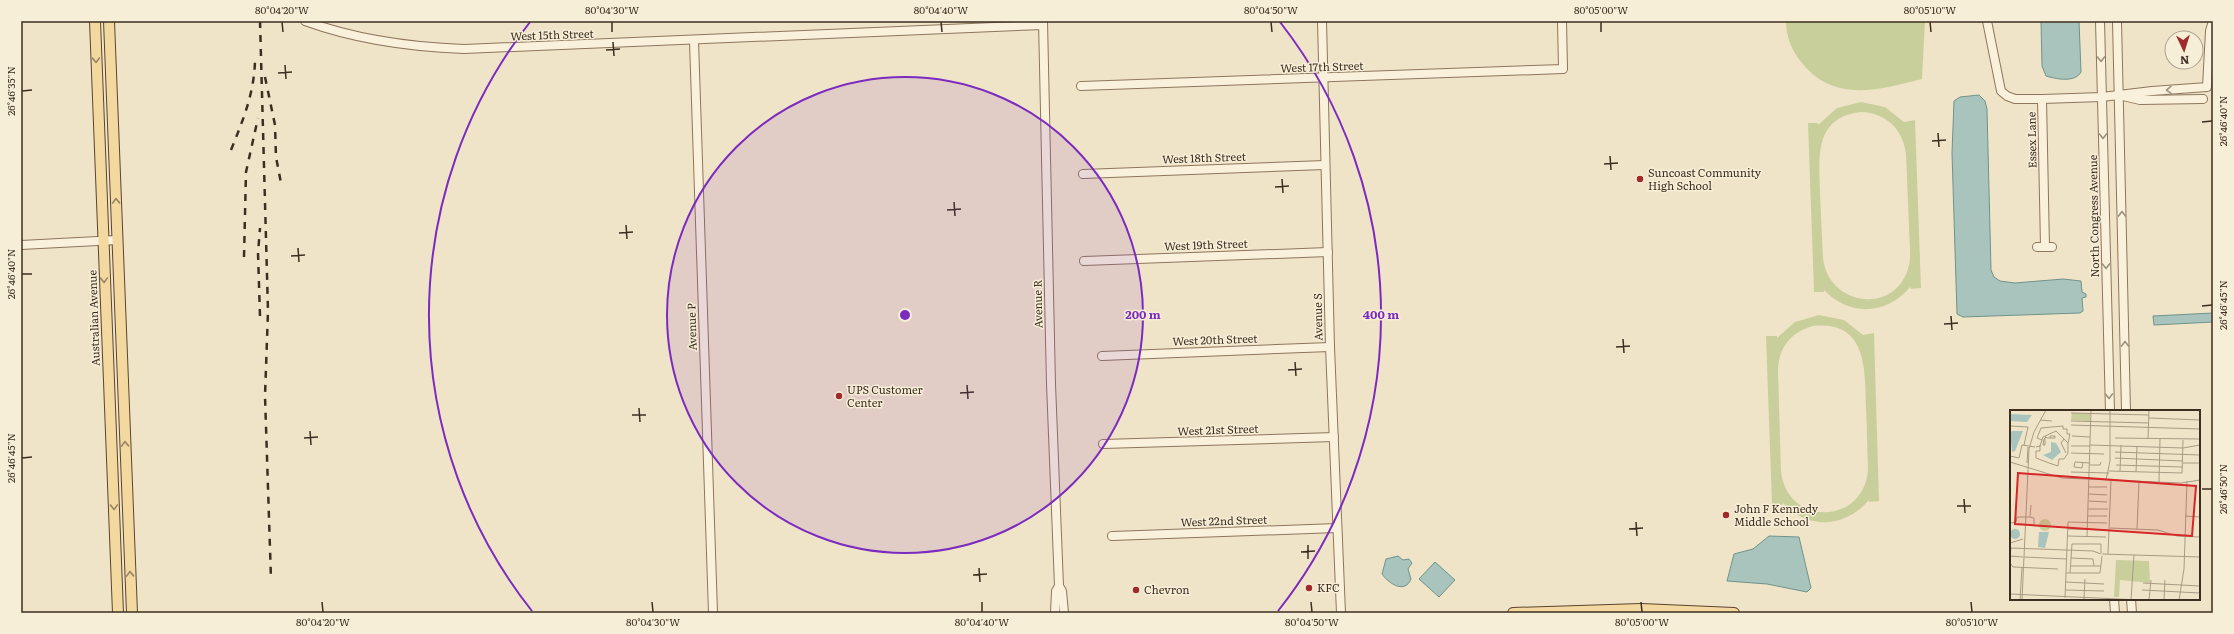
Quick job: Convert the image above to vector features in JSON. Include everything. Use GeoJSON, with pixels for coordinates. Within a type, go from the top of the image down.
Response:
{"type":"FeatureCollection","features":[{"type":"Feature","properties":{"kind":"main road","name":"Australian Avenue"},"geometry":{"type":"LineString","coordinates":[[95,21],[102,241],[118,613]]}},
{"type":"Feature","properties":{"kind":"main road"},"geometry":{"type":"LineString","coordinates":[[108,21],[132,613]]}},
{"type":"Feature","properties":{"kind":"main road"},"geometry":{"type":"LineString","coordinates":[[1513,613],[1641,609],[1734,613]]}},
{"type":"Feature","properties":{"kind":"street","name":"West 15th Street"},"geometry":{"type":"LineString","coordinates":[[305,21],[358,37],[432,48],[694,41],[1043,23]]}},
{"type":"Feature","properties":{"kind":"street","name":"Avenue S"},"geometry":{"type":"LineString","coordinates":[[1322,21],[1330,347],[1341,613]]}},
{"type":"Feature","properties":{"kind":"street","name":"West 17th Street"},"geometry":{"type":"LineString","coordinates":[[1081,86],[1563,69],[1562,21]]}},
{"type":"Feature","properties":{"kind":"street","name":"Essex Lane"},"geometry":{"type":"LineString","coordinates":[[1987,21],[2001,90],[2007,96],[2014,99],[2042,99],[2045,247]]}},
{"type":"Feature","properties":{"kind":"street","name":"North Congress Avenue"},"geometry":{"type":"LineString","coordinates":[[2100,21],[2110,410]]}},
{"type":"Feature","properties":{"kind":"street"},"geometry":{"type":"LineString","coordinates":[[2117,21],[2126,410]]}},
{"type":"Feature","properties":{"kind":"street"},"geometry":{"type":"LineString","coordinates":[[2042,99],[2102,97],[2207,87],[2210,31],[2213,21]]}},
{"type":"Feature","properties":{"kind":"street","name":"Avenue R"},"geometry":{"type":"LineString","coordinates":[[1043,23],[1051,384],[1059,586],[1062,591],[1064,613]]}},
{"type":"Feature","properties":{"kind":"street","name":"Avenue P"},"geometry":{"type":"LineString","coordinates":[[694,41],[713,613]]}},
{"type":"Feature","properties":{"kind":"street"},"geometry":{"type":"LineString","coordinates":[[2118,95],[2140,100],[2176,101],[2203,99]]}},
{"type":"Feature","properties":{"kind":"street","name":"West 18th Street"},"geometry":{"type":"LineString","coordinates":[[1083,174],[1325,165]]}},
{"type":"Feature","properties":{"kind":"street"},"geometry":{"type":"LineString","coordinates":[[21,245],[117,240]]}},
{"type":"Feature","properties":{"kind":"street","name":"West 19th Street"},"geometry":{"type":"LineString","coordinates":[[1084,261],[1328,252]]}},
{"type":"Feature","properties":{"kind":"street","name":"West 20th Street"},"geometry":{"type":"LineString","coordinates":[[1102,356],[1330,347]]}},
{"type":"Feature","properties":{"kind":"street","name":"West 21st Street"},"geometry":{"type":"LineString","coordinates":[[1103,444],[1334,437]]}},
{"type":"Feature","properties":{"kind":"street","name":"West 22nd Street"},"geometry":{"type":"LineString","coordinates":[[1112,536],[1337,528]]}},
{"type":"Feature","properties":{"kind":"street","name":"Avenue R"},"geometry":{"type":"LineString","coordinates":[[1055,613],[1056,591],[1059,586]]}},
{"type":"Feature","properties":{"kind":"street"},"geometry":{"type":"LineString","coordinates":[[2114,600],[2115,613]]}},
{"type":"Feature","properties":{"kind":"street"},"geometry":{"type":"LineString","coordinates":[[2131,600],[2132,613]]}},
{"type":"Feature","properties":{"kind":"green space"},"geometry":{"type":"Polygon","coordinates":[[[1786,21],[1925,21],[1922,79],[1890,87],[1858,90],[1843,89],[1828,84],[1815,76],[1798,58],[1788,38],[1786,21]]]}},
{"type":"Feature","properties":{"kind":"green space"},"geometry":{"type":"Polygon","coordinates":[[[1861,102],[1885,107],[1904,122],[1915,120],[1921,288],[1911,289],[1910,287],[1891,303],[1880,307],[1868,309],[1857,308],[1845,305],[1834,299],[1824,290],[1824,292],[1814,292],[1808,123],[1818,123],[1818,125],[1837,108],[1861,102]],[[1861,112],[1846,115],[1835,122],[1827,130],[1822,141],[1819,166],[1823,258],[1827,274],[1836,286],[1848,295],[1862,299],[1876,299],[1889,294],[1900,284],[1908,269],[1910,259],[1906,154],[1904,145],[1897,130],[1892,124],[1878,115],[1861,112]]]}},
{"type":"Feature","properties":{"kind":"green space"},"geometry":{"type":"Polygon","coordinates":[[[1819,315],[1844,320],[1863,335],[1874,333],[1879,501],[1869,502],[1869,500],[1849,516],[1838,520],[1826,522],[1815,521],[1804,518],[1793,512],[1783,503],[1782,505],[1772,505],[1766,336],[1777,336],[1777,338],[1795,322],[1819,315]],[[1813,326],[1798,332],[1793,336],[1781,354],[1778,370],[1781,471],[1786,490],[1797,503],[1811,510],[1826,512],[1841,509],[1854,501],[1864,487],[1868,468],[1866,392],[1863,363],[1859,350],[1853,339],[1844,331],[1831,326],[1813,326]]]}},
{"type":"Feature","properties":{"kind":"water"},"geometry":{"type":"Polygon","coordinates":[[[2041,21],[2079,21],[2081,72],[2074,78],[2065,79],[2046,76],[2042,66],[2041,21]]]}},
{"type":"Feature","properties":{"kind":"water"},"geometry":{"type":"Polygon","coordinates":[[[1979,95],[1985,101],[1987,109],[1991,270],[1994,277],[2000,281],[2015,283],[2063,279],[2081,281],[2082,292],[2086,294],[2086,297],[2082,298],[2083,311],[2080,313],[1963,317],[1957,314],[1952,153],[1954,101],[1960,97],[1979,95]]]}},
{"type":"Feature","properties":{"kind":"water"},"geometry":{"type":"Polygon","coordinates":[[[2213,313],[2213,322],[2154,325],[2153,316],[2213,313]]]}},
{"type":"Feature","properties":{"kind":"water"},"geometry":{"type":"Polygon","coordinates":[[[1769,536],[1799,537],[1811,588],[1807,592],[1767,584],[1727,581],[1734,554],[1753,549],[1769,536]]]}},
{"type":"Feature","properties":{"kind":"water"},"geometry":{"type":"Polygon","coordinates":[[[1398,556],[1403,560],[1409,559],[1412,563],[1408,569],[1411,579],[1408,584],[1401,587],[1393,584],[1382,574],[1386,559],[1398,556]]]}},
{"type":"Feature","properties":{"kind":"water"},"geometry":{"type":"Polygon","coordinates":[[[1435,562],[1455,580],[1439,597],[1419,579],[1435,562]]]}},
{"type":"Feature","properties":{"kind":"railway"},"geometry":{"type":"LineString","coordinates":[[260,21],[268,311],[265,396],[271,579]]}},
{"type":"Feature","properties":{"kind":"railway"},"geometry":{"type":"LineString","coordinates":[[231,150],[244,117],[253,85],[255,61]]}},
{"type":"Feature","properties":{"kind":"railway"},"geometry":{"type":"LineString","coordinates":[[265,77],[275,125],[276,157],[281,183]]}},
{"type":"Feature","properties":{"kind":"railway"},"geometry":{"type":"LineString","coordinates":[[244,257],[246,172],[258,118]]}},
{"type":"Feature","properties":{"kind":"railway"},"geometry":{"type":"LineString","coordinates":[[260,228],[258,253],[260,316]]}},
{"type":"Feature","properties":{"kind":"place","name":"Suncoast Community High School"},"geometry":{"type":"Point","coordinates":[1640,179]}},
{"type":"Feature","properties":{"kind":"place","name":"UPS Customer Center"},"geometry":{"type":"Point","coordinates":[839,396]}},
{"type":"Feature","properties":{"kind":"place","name":"John F Kennedy Middle School"},"geometry":{"type":"Point","coordinates":[1726,515]}},
{"type":"Feature","properties":{"kind":"place","name":"KFC"},"geometry":{"type":"Point","coordinates":[1309,588]}},
{"type":"Feature","properties":{"kind":"place","name":"Chevron"},"geometry":{"type":"Point","coordinates":[1136,590]}}]}
